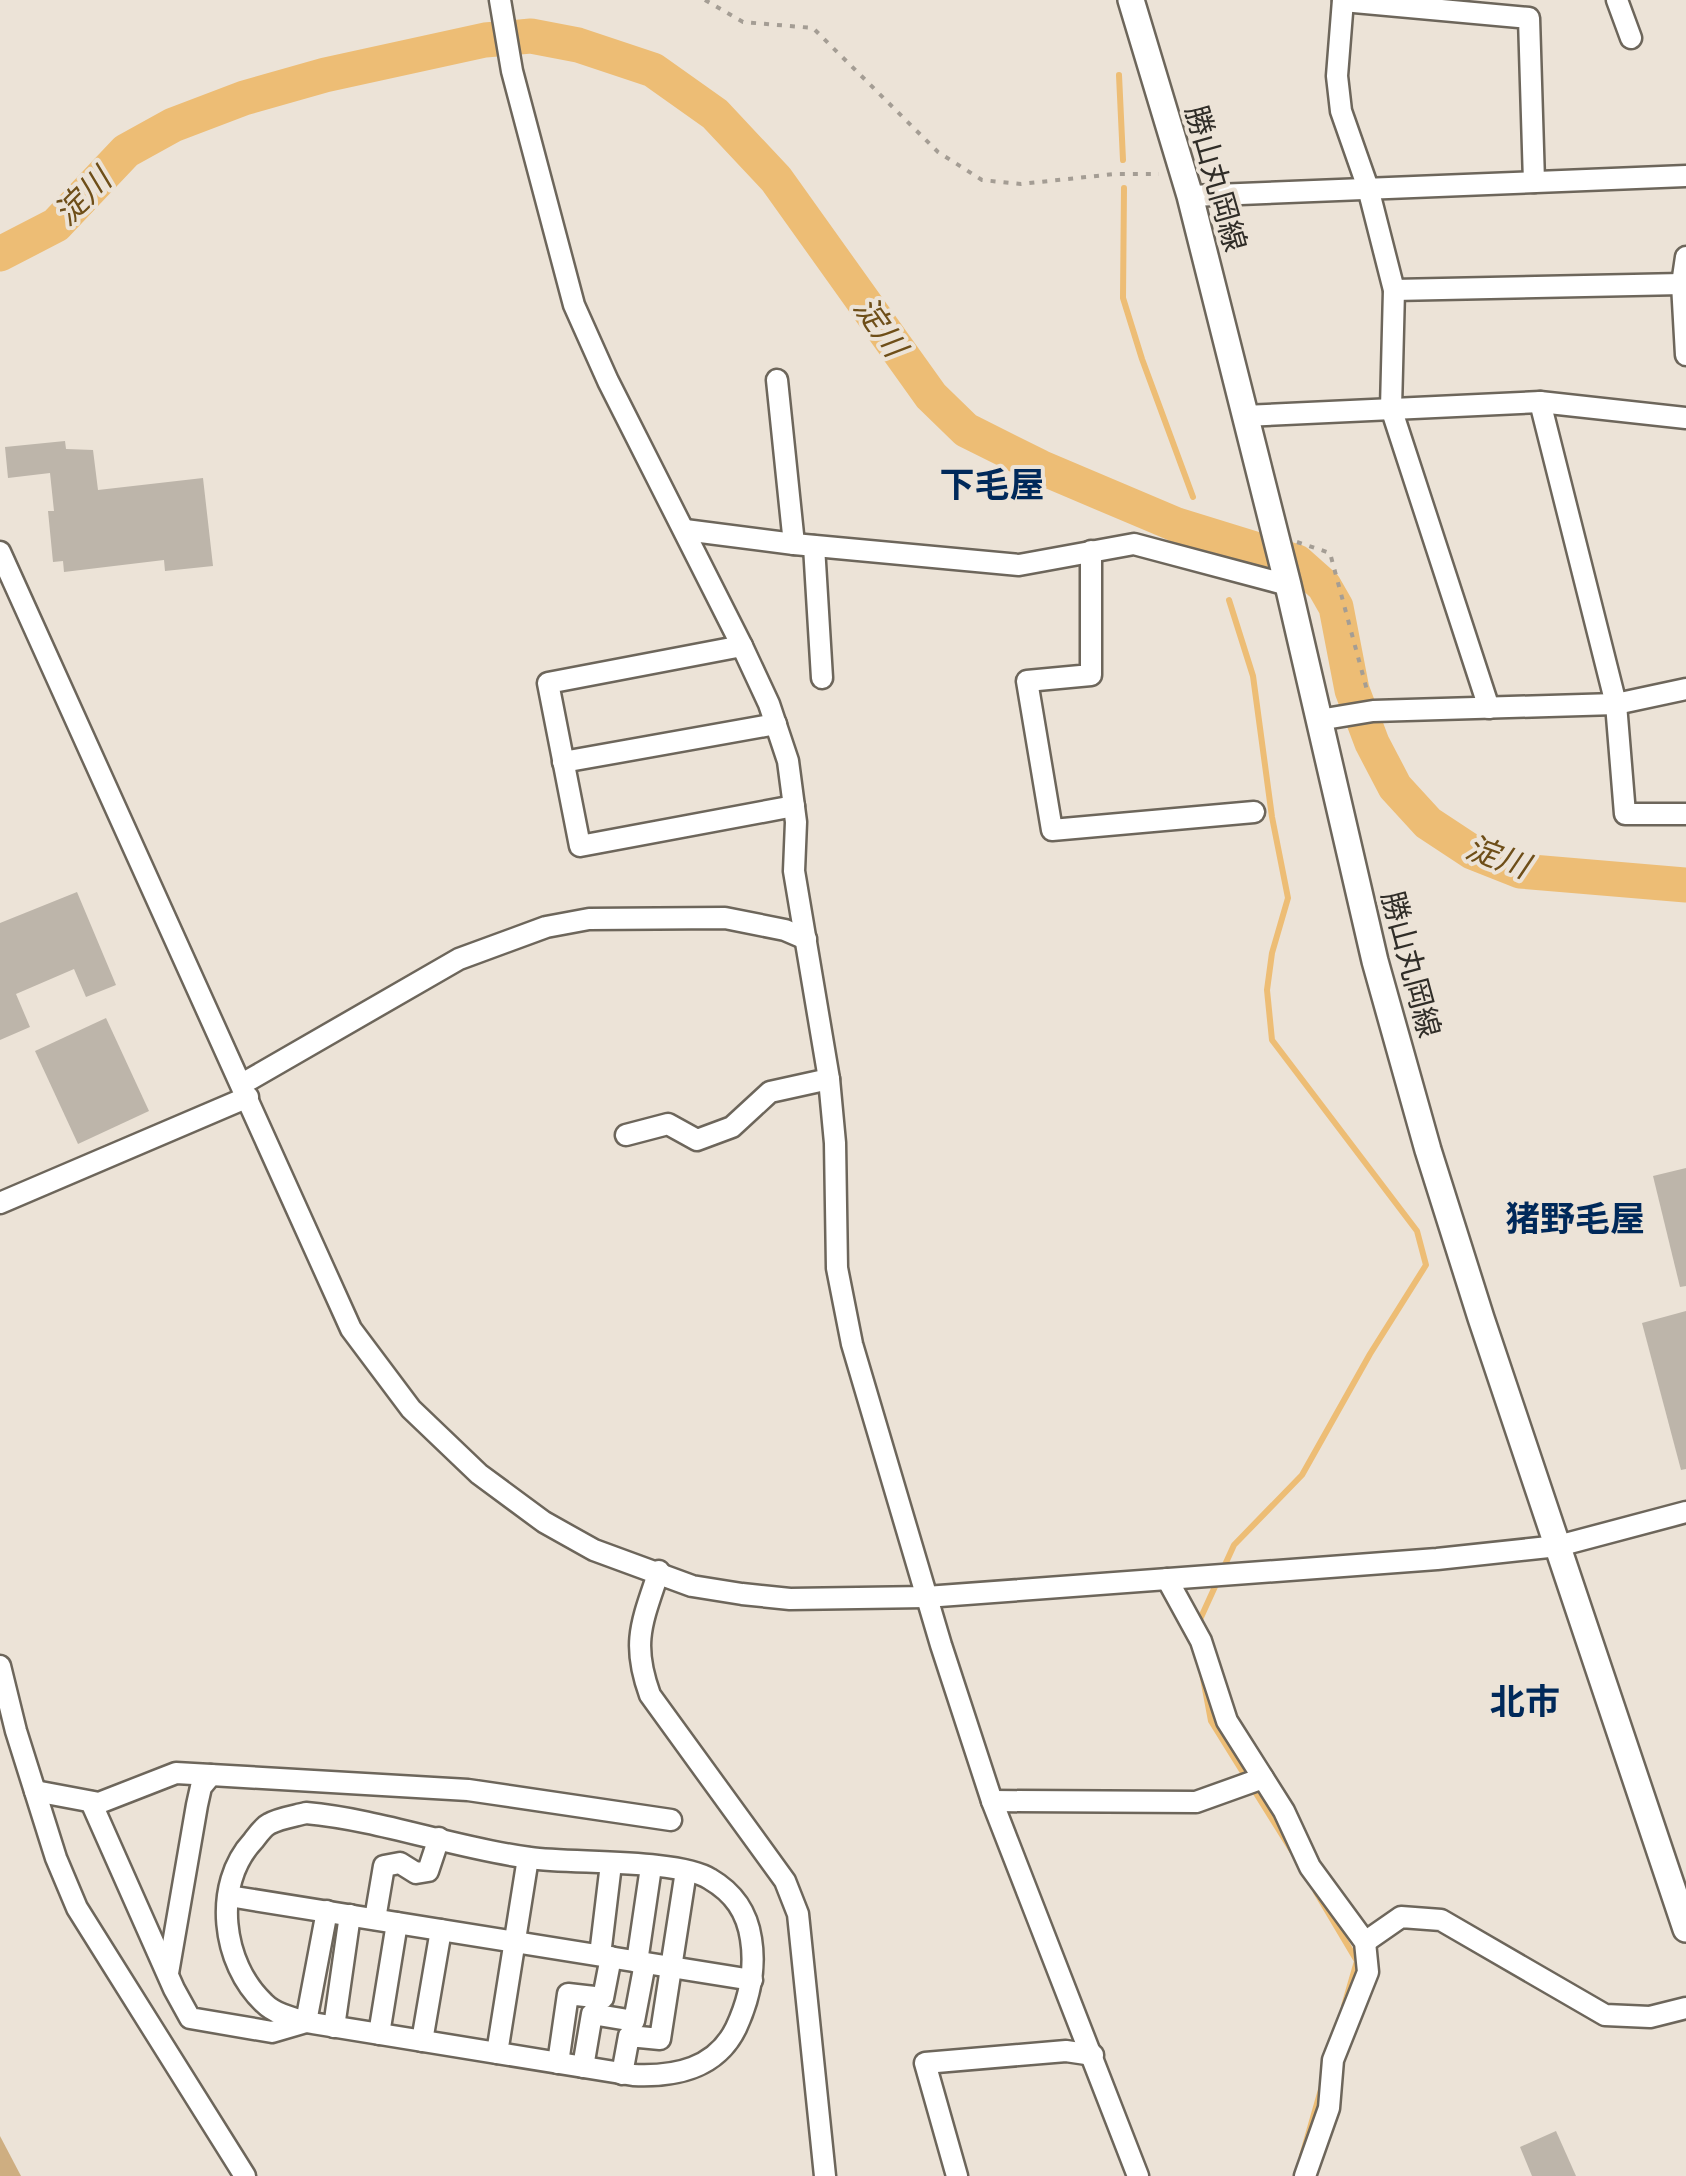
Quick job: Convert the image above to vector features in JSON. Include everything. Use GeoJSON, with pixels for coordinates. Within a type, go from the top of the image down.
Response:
{"type":"FeatureCollection","features":[{"type":"Feature","properties":{"kind":"main road","name":"勝山丸岡線"},"geometry":{"type":"LineString","coordinates":[[1131,0],[1187,185],[1286,580],[1327,718],[1375,961],[1428,1150],[1686,1929]]}},
{"type":"Feature","properties":{"kind":"street"},"geometry":{"type":"LineString","coordinates":[[1489,708],[1391,408],[1394,290],[1368,188],[1341,111],[1337,76],[1343,0],[1529,18],[1534,182]]}},
{"type":"Feature","properties":{"kind":"street"},"geometry":{"type":"LineString","coordinates":[[1617,0],[1630,38]]}},
{"type":"Feature","properties":{"kind":"street"},"geometry":{"type":"LineString","coordinates":[[501,8],[512,71],[574,306],[742,646],[788,761],[794,806],[794,871],[836,1143],[837,1268],[852,1344],[926,1597],[992,1801],[1138,2176]]}},
{"type":"Feature","properties":{"kind":"street"},"geometry":{"type":"LineString","coordinates":[[1187,185],[1368,188],[1686,176]]}},
{"type":"Feature","properties":{"kind":"street"},"geometry":{"type":"LineString","coordinates":[[1686,257],[1682,284],[1686,354]]}},
{"type":"Feature","properties":{"kind":"street"},"geometry":{"type":"LineString","coordinates":[[1394,290],[1682,284]]}},
{"type":"Feature","properties":{"kind":"street"},"geometry":{"type":"LineString","coordinates":[[778,380],[822,678]]}},
{"type":"Feature","properties":{"kind":"street"},"geometry":{"type":"LineString","coordinates":[[1244,416],[1540,402],[1686,418]]}},
{"type":"Feature","properties":{"kind":"street"},"geometry":{"type":"LineString","coordinates":[[1540,402],[1616,704],[1625,814],[1686,814]]}},
{"type":"Feature","properties":{"kind":"street"},"geometry":{"type":"LineString","coordinates":[[686,530],[1019,565],[1134,544],[1286,580]]}},
{"type":"Feature","properties":{"kind":"street"},"geometry":{"type":"LineString","coordinates":[[1091,551],[1092,675],[1027,681],[1052,830],[1254,812]]}},
{"type":"Feature","properties":{"kind":"street"},"geometry":{"type":"LineString","coordinates":[[0,552],[351,1329],[411,1409],[478,1474],[544,1522],[594,1550],[692,1586],[790,1600],[926,1597],[1437,1559],[1558,1546],[1686,1512]]}},
{"type":"Feature","properties":{"kind":"street"},"geometry":{"type":"LineString","coordinates":[[742,646],[548,682],[580,846],[794,806]]}},
{"type":"Feature","properties":{"kind":"street"},"geometry":{"type":"LineString","coordinates":[[1327,718],[1372,711],[1616,704],[1686,690]]}},
{"type":"Feature","properties":{"kind":"street"},"geometry":{"type":"LineString","coordinates":[[564,762],[776,724]]}},
{"type":"Feature","properties":{"kind":"street"},"geometry":{"type":"LineString","coordinates":[[5,1199],[245,1090],[459,958],[546,928],[589,919],[725,918],[785,930],[806,939]]}},
{"type":"Feature","properties":{"kind":"street"},"geometry":{"type":"LineString","coordinates":[[626,1135],[668,1124],[697,1140],[732,1127],[770,1092],[829,1080]]}},
{"type":"Feature","properties":{"kind":"street"},"geometry":{"type":"LineString","coordinates":[[659,1571],[638,1642],[641,1672],[650,1696],[785,1882],[798,1914],[825,2176]]}},
{"type":"Feature","properties":{"kind":"street"},"geometry":{"type":"LineString","coordinates":[[1167,1580],[1201,1641],[1227,1722],[1284,1810],[1310,1867],[1364,1942],[1368,1972],[1333,2060],[1329,2108],[1305,2176]]}},
{"type":"Feature","properties":{"kind":"street"},"geometry":{"type":"LineString","coordinates":[[0,1666],[56,1858],[77,1908],[245,2176]]}},
{"type":"Feature","properties":{"kind":"street"},"geometry":{"type":"LineString","coordinates":[[35,1791],[99,1803],[176,1773],[468,1790],[671,1820]]}},
{"type":"Feature","properties":{"kind":"street"},"geometry":{"type":"LineString","coordinates":[[176,1773],[196,1814]]}},
{"type":"Feature","properties":{"kind":"street"},"geometry":{"type":"LineString","coordinates":[[168,1976],[201,1788],[211,1775]]}},
{"type":"Feature","properties":{"kind":"street"},"geometry":{"type":"LineString","coordinates":[[992,1801],[1196,1802],[1263,1778]]}},
{"type":"Feature","properties":{"kind":"street"},"geometry":{"type":"LineString","coordinates":[[306,1813],[347,1817],[528,1858],[650,1867],[707,1876],[728,1891],[742,1908],[753,1950],[752,1980],[731,2038],[715,2056],[690,2070],[665,2077],[622,2074],[334,2027],[306,2022],[267,2007],[250,1988],[228,1938],[228,1896],[246,1848],[268,1824],[306,1813],[373,1784]]}},
{"type":"Feature","properties":{"kind":"street"},"geometry":{"type":"LineString","coordinates":[[90,1802],[190,2018],[272,2032],[306,2022]]}},
{"type":"Feature","properties":{"kind":"street"},"geometry":{"type":"LineString","coordinates":[[375,1919],[384,1866],[400,1863],[416,1873],[428,1871],[440,1838]]}},
{"type":"Feature","properties":{"kind":"street"},"geometry":{"type":"LineString","coordinates":[[498,2053],[528,1858]]}},
{"type":"Feature","properties":{"kind":"street"},"geometry":{"type":"LineString","coordinates":[[558,2063],[568,1994],[603,1998],[611,1864]]}},
{"type":"Feature","properties":{"kind":"street"},"geometry":{"type":"LineString","coordinates":[[583,2067],[592,2014],[634,2021],[650,1867]]}},
{"type":"Feature","properties":{"kind":"street"},"geometry":{"type":"LineString","coordinates":[[622,2074],[630,2036],[660,2039],[686,1871]]}},
{"type":"Feature","properties":{"kind":"street"},"geometry":{"type":"LineString","coordinates":[[228,1896],[752,1980]]}},
{"type":"Feature","properties":{"kind":"street"},"geometry":{"type":"LineString","coordinates":[[306,2022],[327,1911]]}},
{"type":"Feature","properties":{"kind":"street"},"geometry":{"type":"LineString","coordinates":[[334,2027],[350,1915]]}},
{"type":"Feature","properties":{"kind":"street"},"geometry":{"type":"LineString","coordinates":[[1364,1942],[1401,1917],[1441,1920],[1604,2015],[1650,2017],[1686,2008]]}},
{"type":"Feature","properties":{"kind":"street"},"geometry":{"type":"LineString","coordinates":[[379,2034],[397,1923]]}},
{"type":"Feature","properties":{"kind":"street"},"geometry":{"type":"LineString","coordinates":[[422,2041],[441,1930]]}},
{"type":"Feature","properties":{"kind":"street"},"geometry":{"type":"LineString","coordinates":[[957,2176],[925,2063],[1066,2051],[1092,2056]]}},
{"type":"Feature","properties":{"kind":"path"},"geometry":{"type":"LineString","coordinates":[[705,0],[743,22],[813,28],[938,152],[982,180],[1021,184],[1115,174],[1187,185]]}},
{"type":"Feature","properties":{"kind":"path"},"geometry":{"type":"LineString","coordinates":[[1275,537],[1330,553],[1372,711]]}},
{"type":"Feature","properties":{"kind":"shaded area"},"geometry":{"type":"Polygon","coordinates":[[[0,2136],[21,2176],[0,2176],[0,2136]]]}},
{"type":"Feature","properties":{"kind":"building"},"geometry":{"type":"Polygon","coordinates":[[[65,441],[66,449],[93,450],[98,490],[203,478],[213,566],[165,571],[164,560],[64,572],[63,561],[53,562],[48,511],[54,511],[50,473],[8,478],[5,447],[65,441]]]}},
{"type":"Feature","properties":{"kind":"building"},"geometry":{"type":"Polygon","coordinates":[[[77,892],[116,985],[86,997],[74,969],[16,994],[30,1027],[0,1040],[0,923],[77,892]]]}},
{"type":"Feature","properties":{"kind":"building"},"geometry":{"type":"Polygon","coordinates":[[[106,1018],[149,1111],[78,1144],[35,1051],[106,1018]]]}},
{"type":"Feature","properties":{"kind":"building"},"geometry":{"type":"Polygon","coordinates":[[[1686,1168],[1686,1286],[1680,1287],[1653,1176],[1686,1168]]]}},
{"type":"Feature","properties":{"kind":"building"},"geometry":{"type":"Polygon","coordinates":[[[1686,1311],[1686,1469],[1681,1470],[1642,1323],[1686,1311]]]}},
{"type":"Feature","properties":{"kind":"building"},"geometry":{"type":"Polygon","coordinates":[[[1556,2131],[1576,2176],[1532,2176],[1520,2147],[1556,2131]]]}},
{"type":"Feature","properties":{"kind":"waterway","name":"淀川"},"geometry":{"type":"LineString","coordinates":[[0,254],[56,225],[126,151],[173,125],[244,98],[325,75],[485,40],[531,36],[578,45],[653,70],[715,114],[776,179],[931,396],[966,430],[1040,467],[1177,525],[1297,562],[1324,586],[1336,607],[1352,690],[1372,743],[1395,787],[1428,823],[1472,852],[1520,871],[1686,885]]}},
{"type":"Feature","properties":{"kind":"waterway"},"geometry":{"type":"LineString","coordinates":[[1119,75],[1123,160]]}},
{"type":"Feature","properties":{"kind":"waterway"},"geometry":{"type":"LineString","coordinates":[[1124,188],[1123,298],[1193,497]]}},
{"type":"Feature","properties":{"kind":"waterway"},"geometry":{"type":"LineString","coordinates":[[1197,1626],[1234,1545],[1302,1475],[1426,1265],[1417,1231],[1272,1040],[1267,990],[1272,953],[1288,898],[1272,817],[1253,676],[1229,600]]}},
{"type":"Feature","properties":{"kind":"waterway"},"geometry":{"type":"LineString","coordinates":[[1202,1673],[1211,1721],[1292,1851]]}},
{"type":"Feature","properties":{"kind":"waterway"},"geometry":{"type":"LineString","coordinates":[[1316,1892],[1357,1961],[1344,2006]]}},
{"type":"Feature","properties":{"kind":"waterway"},"geometry":{"type":"LineString","coordinates":[[1302,2156],[1322,2086]]}},
{"type":"Feature","properties":{"kind":"district","name":"下毛屋"},"geometry":{"type":"Point","coordinates":[992,484]}},
{"type":"Feature","properties":{"kind":"district","name":"猪野毛屋"},"geometry":{"type":"Point","coordinates":[1575,1218]}},
{"type":"Feature","properties":{"kind":"district","name":"北市"},"geometry":{"type":"Point","coordinates":[1525,1701]}}]}
